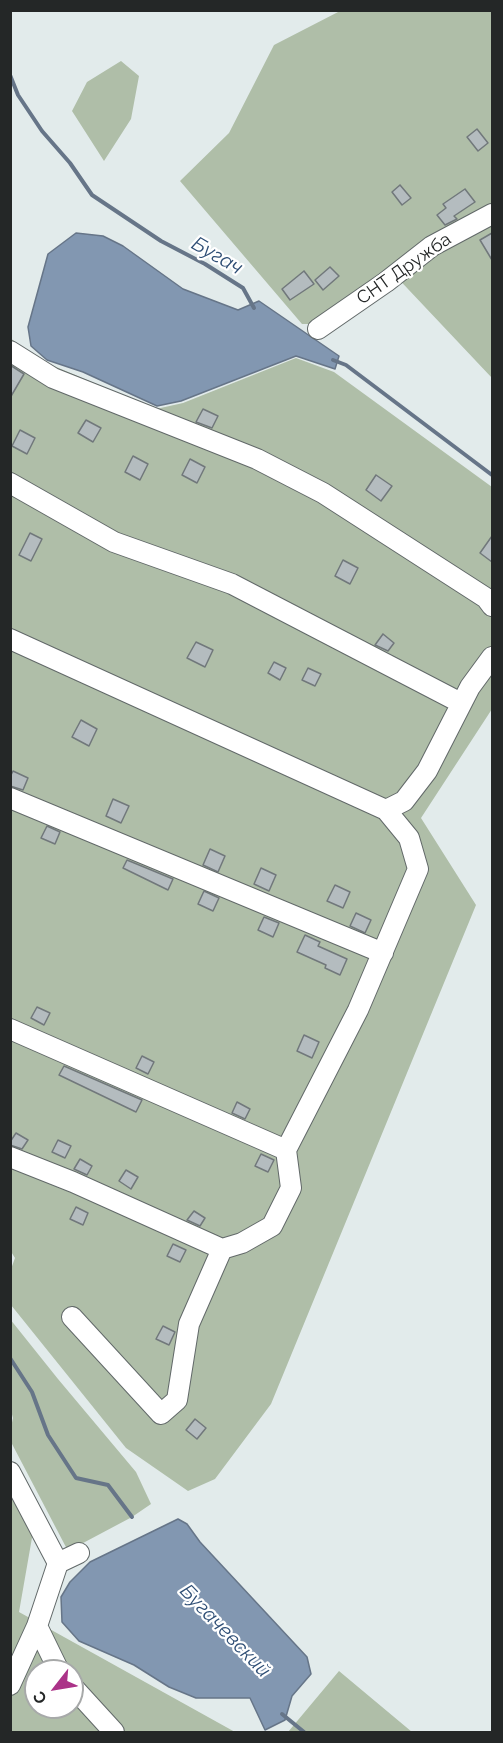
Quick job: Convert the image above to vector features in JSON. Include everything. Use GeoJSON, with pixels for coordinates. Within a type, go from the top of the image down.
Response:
{"type":"FeatureCollection","features":[{"type":"Feature","properties":{"kind":"street","name":"СНТ Дружба"},"geometry":{"type":"LineString","coordinates":[[318,329],[386,282],[432,246],[492,214]]}},
{"type":"Feature","properties":{"kind":"street"},"geometry":{"type":"LineString","coordinates":[[10,351],[53,378],[256,459],[323,493],[486,598],[492,606]]}},
{"type":"Feature","properties":{"kind":"street"},"geometry":{"type":"LineString","coordinates":[[10,483],[114,542],[232,584],[461,704]]}},
{"type":"Feature","properties":{"kind":"street"},"geometry":{"type":"LineString","coordinates":[[10,639],[386,810],[409,838],[418,869],[358,1010],[286,1150],[291,1188],[272,1226],[242,1243],[222,1249],[74,1182],[10,1157]]}},
{"type":"Feature","properties":{"kind":"street"},"geometry":{"type":"LineString","coordinates":[[386,810],[404,801],[427,771],[470,687],[492,657]]}},
{"type":"Feature","properties":{"kind":"street"},"geometry":{"type":"LineString","coordinates":[[10,798],[383,953]]}},
{"type":"Feature","properties":{"kind":"street"},"geometry":{"type":"LineString","coordinates":[[10,1029],[286,1150]]}},
{"type":"Feature","properties":{"kind":"street"},"geometry":{"type":"LineString","coordinates":[[72,1317],[161,1414],[177,1400],[189,1324],[222,1249]]}},
{"type":"Feature","properties":{"kind":"street"},"geometry":{"type":"LineString","coordinates":[[10,1472],[58,1563],[37,1626],[10,1685]]}},
{"type":"Feature","properties":{"kind":"street"},"geometry":{"type":"LineString","coordinates":[[58,1563],[79,1554]]}},
{"type":"Feature","properties":{"kind":"street"},"geometry":{"type":"LineString","coordinates":[[37,1626],[53,1659]]}},
{"type":"Feature","properties":{"kind":"street"},"geometry":{"type":"LineString","coordinates":[[84,1699],[114,1732]]}},
{"type":"Feature","properties":{"kind":"green space"},"geometry":{"type":"Polygon","coordinates":[[[340,11],[492,11],[492,378],[391,271],[313,324],[302,324],[180,181],[229,133],[274,45],[340,11]]]}},
{"type":"Feature","properties":{"kind":"green space"},"geometry":{"type":"Polygon","coordinates":[[[121,61],[139,76],[131,119],[104,161],[72,111],[87,82],[121,61]]]}},
{"type":"Feature","properties":{"kind":"green space"},"geometry":{"type":"Polygon","coordinates":[[[10,338],[42,361],[156,409],[183,403],[296,358],[334,372],[492,487],[492,709],[421,818],[476,905],[271,1404],[215,1479],[188,1491],[126,1448],[11,1305],[11,1269],[15,1258],[10,1250],[10,338]]]}},
{"type":"Feature","properties":{"kind":"green space"},"geometry":{"type":"Polygon","coordinates":[[[10,1319],[136,1472],[151,1504],[132,1517],[68,1551],[11,1442],[13,1418],[10,1407],[10,1319]]]}},
{"type":"Feature","properties":{"kind":"green space"},"geometry":{"type":"Polygon","coordinates":[[[10,1492],[33,1532],[19,1612],[235,1732],[11,1732],[10,1492]]]}},
{"type":"Feature","properties":{"kind":"green space"},"geometry":{"type":"Polygon","coordinates":[[[339,1671],[412,1732],[288,1732],[339,1671]]]}},
{"type":"Feature","properties":{"kind":"water"},"geometry":{"type":"Polygon","coordinates":[[[76,233],[103,236],[123,246],[183,289],[238,310],[259,301],[339,356],[335,369],[296,356],[181,401],[157,406],[83,372],[47,360],[31,346],[28,327],[48,254],[76,233]]]}},
{"type":"Feature","properties":{"kind":"water"},"geometry":{"type":"Polygon","coordinates":[[[178,1519],[187,1524],[200,1542],[307,1657],[311,1674],[292,1696],[285,1720],[265,1730],[250,1698],[196,1698],[169,1687],[134,1665],[79,1641],[62,1622],[61,1597],[70,1582],[90,1562],[178,1519]]]}},
{"type":"Feature","properties":{"kind":"building"},"geometry":{"type":"Polygon","coordinates":[[[477,129],[488,143],[478,151],[467,137],[477,129]]]}},
{"type":"Feature","properties":{"kind":"building"},"geometry":{"type":"Polygon","coordinates":[[[400,185],[411,198],[402,205],[392,192],[400,185]]]}},
{"type":"Feature","properties":{"kind":"building"},"geometry":{"type":"Polygon","coordinates":[[[465,189],[475,202],[454,216],[457,219],[445,225],[437,215],[446,208],[443,204],[465,189]]]}},
{"type":"Feature","properties":{"kind":"building"},"geometry":{"type":"Polygon","coordinates":[[[492,233],[492,260],[480,240],[492,233]]]}},
{"type":"Feature","properties":{"kind":"building"},"geometry":{"type":"Polygon","coordinates":[[[330,267],[339,276],[323,290],[315,280],[330,267]]]}},
{"type":"Feature","properties":{"kind":"building"},"geometry":{"type":"Polygon","coordinates":[[[304,271],[314,284],[290,300],[282,289],[304,271]]]}},
{"type":"Feature","properties":{"kind":"building"},"geometry":{"type":"Polygon","coordinates":[[[10,365],[24,374],[10,398],[10,365]]]}},
{"type":"Feature","properties":{"kind":"building"},"geometry":{"type":"Polygon","coordinates":[[[203,409],[218,416],[212,428],[196,422],[203,409]]]}},
{"type":"Feature","properties":{"kind":"building"},"geometry":{"type":"Polygon","coordinates":[[[86,420],[101,428],[93,442],[78,433],[86,420]]]}},
{"type":"Feature","properties":{"kind":"building"},"geometry":{"type":"Polygon","coordinates":[[[20,430],[35,438],[27,454],[12,446],[20,430]]]}},
{"type":"Feature","properties":{"kind":"building"},"geometry":{"type":"Polygon","coordinates":[[[133,456],[148,464],[140,480],[125,472],[133,456]]]}},
{"type":"Feature","properties":{"kind":"building"},"geometry":{"type":"Polygon","coordinates":[[[190,459],[205,467],[197,483],[182,475],[190,459]]]}},
{"type":"Feature","properties":{"kind":"building"},"geometry":{"type":"Polygon","coordinates":[[[376,475],[392,486],[381,501],[366,490],[376,475]]]}},
{"type":"Feature","properties":{"kind":"building"},"geometry":{"type":"Polygon","coordinates":[[[30,533],[42,539],[31,561],[19,555],[30,533]]]}},
{"type":"Feature","properties":{"kind":"building"},"geometry":{"type":"Polygon","coordinates":[[[492,536],[492,562],[480,553],[492,536]]]}},
{"type":"Feature","properties":{"kind":"building"},"geometry":{"type":"Polygon","coordinates":[[[343,560],[358,568],[350,584],[335,576],[343,560]]]}},
{"type":"Feature","properties":{"kind":"building"},"geometry":{"type":"Polygon","coordinates":[[[383,634],[394,643],[388,651],[375,645],[383,634]]]}},
{"type":"Feature","properties":{"kind":"building"},"geometry":{"type":"Polygon","coordinates":[[[196,642],[213,650],[205,667],[187,658],[196,642]]]}},
{"type":"Feature","properties":{"kind":"building"},"geometry":{"type":"Polygon","coordinates":[[[274,662],[286,668],[280,680],[268,673],[274,662]]]}},
{"type":"Feature","properties":{"kind":"building"},"geometry":{"type":"Polygon","coordinates":[[[308,668],[321,674],[315,686],[302,680],[308,668]]]}},
{"type":"Feature","properties":{"kind":"building"},"geometry":{"type":"Polygon","coordinates":[[[81,720],[97,729],[89,746],[72,737],[81,720]]]}},
{"type":"Feature","properties":{"kind":"building"},"geometry":{"type":"Polygon","coordinates":[[[13,771],[28,778],[23,790],[10,786],[13,771]]]}},
{"type":"Feature","properties":{"kind":"building"},"geometry":{"type":"Polygon","coordinates":[[[113,799],[129,806],[121,823],[106,816],[113,799]]]}},
{"type":"Feature","properties":{"kind":"building"},"geometry":{"type":"Polygon","coordinates":[[[47,826],[60,832],[55,844],[41,838],[47,826]]]}},
{"type":"Feature","properties":{"kind":"building"},"geometry":{"type":"Polygon","coordinates":[[[210,849],[225,856],[218,872],[203,865],[210,849]]]}},
{"type":"Feature","properties":{"kind":"building"},"geometry":{"type":"Polygon","coordinates":[[[127,860],[173,879],[168,890],[123,868],[127,860]]]}},
{"type":"Feature","properties":{"kind":"building"},"geometry":{"type":"Polygon","coordinates":[[[261,868],[276,875],[269,891],[254,884],[261,868]]]}},
{"type":"Feature","properties":{"kind":"building"},"geometry":{"type":"Polygon","coordinates":[[[335,885],[350,892],[343,908],[327,901],[335,885]]]}},
{"type":"Feature","properties":{"kind":"building"},"geometry":{"type":"Polygon","coordinates":[[[204,891],[219,898],[213,911],[198,904],[204,891]]]}},
{"type":"Feature","properties":{"kind":"building"},"geometry":{"type":"Polygon","coordinates":[[[356,913],[371,920],[365,933],[350,926],[356,913]]]}},
{"type":"Feature","properties":{"kind":"building"},"geometry":{"type":"Polygon","coordinates":[[[264,917],[279,923],[273,937],[258,930],[264,917]]]}},
{"type":"Feature","properties":{"kind":"building"},"geometry":{"type":"Polygon","coordinates":[[[305,935],[320,942],[318,946],[347,959],[340,975],[325,968],[326,965],[297,952],[305,935]]]}},
{"type":"Feature","properties":{"kind":"building"},"geometry":{"type":"Polygon","coordinates":[[[37,1007],[50,1013],[44,1025],[31,1018],[37,1007]]]}},
{"type":"Feature","properties":{"kind":"building"},"geometry":{"type":"Polygon","coordinates":[[[304,1035],[319,1042],[312,1058],[297,1051],[304,1035]]]}},
{"type":"Feature","properties":{"kind":"building"},"geometry":{"type":"Polygon","coordinates":[[[142,1056],[154,1062],[148,1074],[136,1068],[142,1056]]]}},
{"type":"Feature","properties":{"kind":"building"},"geometry":{"type":"Polygon","coordinates":[[[64,1066],[142,1100],[136,1112],[59,1075],[64,1066]]]}},
{"type":"Feature","properties":{"kind":"building"},"geometry":{"type":"Polygon","coordinates":[[[237,1102],[250,1109],[245,1119],[232,1113],[237,1102]]]}},
{"type":"Feature","properties":{"kind":"building"},"geometry":{"type":"Polygon","coordinates":[[[16,1133],[28,1140],[22,1149],[10,1145],[16,1133]]]}},
{"type":"Feature","properties":{"kind":"building"},"geometry":{"type":"Polygon","coordinates":[[[58,1140],[71,1146],[65,1158],[52,1152],[58,1140]]]}},
{"type":"Feature","properties":{"kind":"building"},"geometry":{"type":"Polygon","coordinates":[[[261,1154],[274,1160],[268,1172],[255,1166],[261,1154]]]}},
{"type":"Feature","properties":{"kind":"building"},"geometry":{"type":"Polygon","coordinates":[[[80,1159],[92,1166],[87,1175],[74,1169],[80,1159]]]}},
{"type":"Feature","properties":{"kind":"building"},"geometry":{"type":"Polygon","coordinates":[[[126,1170],[138,1177],[131,1189],[119,1181],[126,1170]]]}},
{"type":"Feature","properties":{"kind":"building"},"geometry":{"type":"Polygon","coordinates":[[[76,1207],[88,1213],[83,1225],[70,1219],[76,1207]]]}},
{"type":"Feature","properties":{"kind":"building"},"geometry":{"type":"Polygon","coordinates":[[[194,1211],[205,1218],[200,1226],[187,1220],[194,1211]]]}},
{"type":"Feature","properties":{"kind":"building"},"geometry":{"type":"Polygon","coordinates":[[[173,1244],[186,1250],[180,1262],[167,1256],[173,1244]]]}},
{"type":"Feature","properties":{"kind":"building"},"geometry":{"type":"Polygon","coordinates":[[[163,1326],[175,1332],[169,1345],[156,1339],[163,1326]]]}},
{"type":"Feature","properties":{"kind":"building"},"geometry":{"type":"Polygon","coordinates":[[[195,1419],[206,1428],[197,1439],[186,1430],[195,1419]]]}},
{"type":"Feature","properties":{"kind":"waterway","name":"Бугач"},"geometry":{"type":"LineString","coordinates":[[10,75],[18,95],[42,131],[70,163],[92,195],[161,241],[205,264],[243,288],[254,308]]}},
{"type":"Feature","properties":{"kind":"waterway","name":"Бугач"},"geometry":{"type":"LineString","coordinates":[[333,360],[346,365],[492,475]]}},
{"type":"Feature","properties":{"kind":"waterway","name":"Бугачевский"},"geometry":{"type":"LineString","coordinates":[[10,1358],[32,1392],[48,1435],[76,1478],[108,1485],[132,1517]]}},
{"type":"Feature","properties":{"kind":"waterway","name":"Бугачевский"},"geometry":{"type":"LineString","coordinates":[[282,1714],[304,1732]]}}]}
